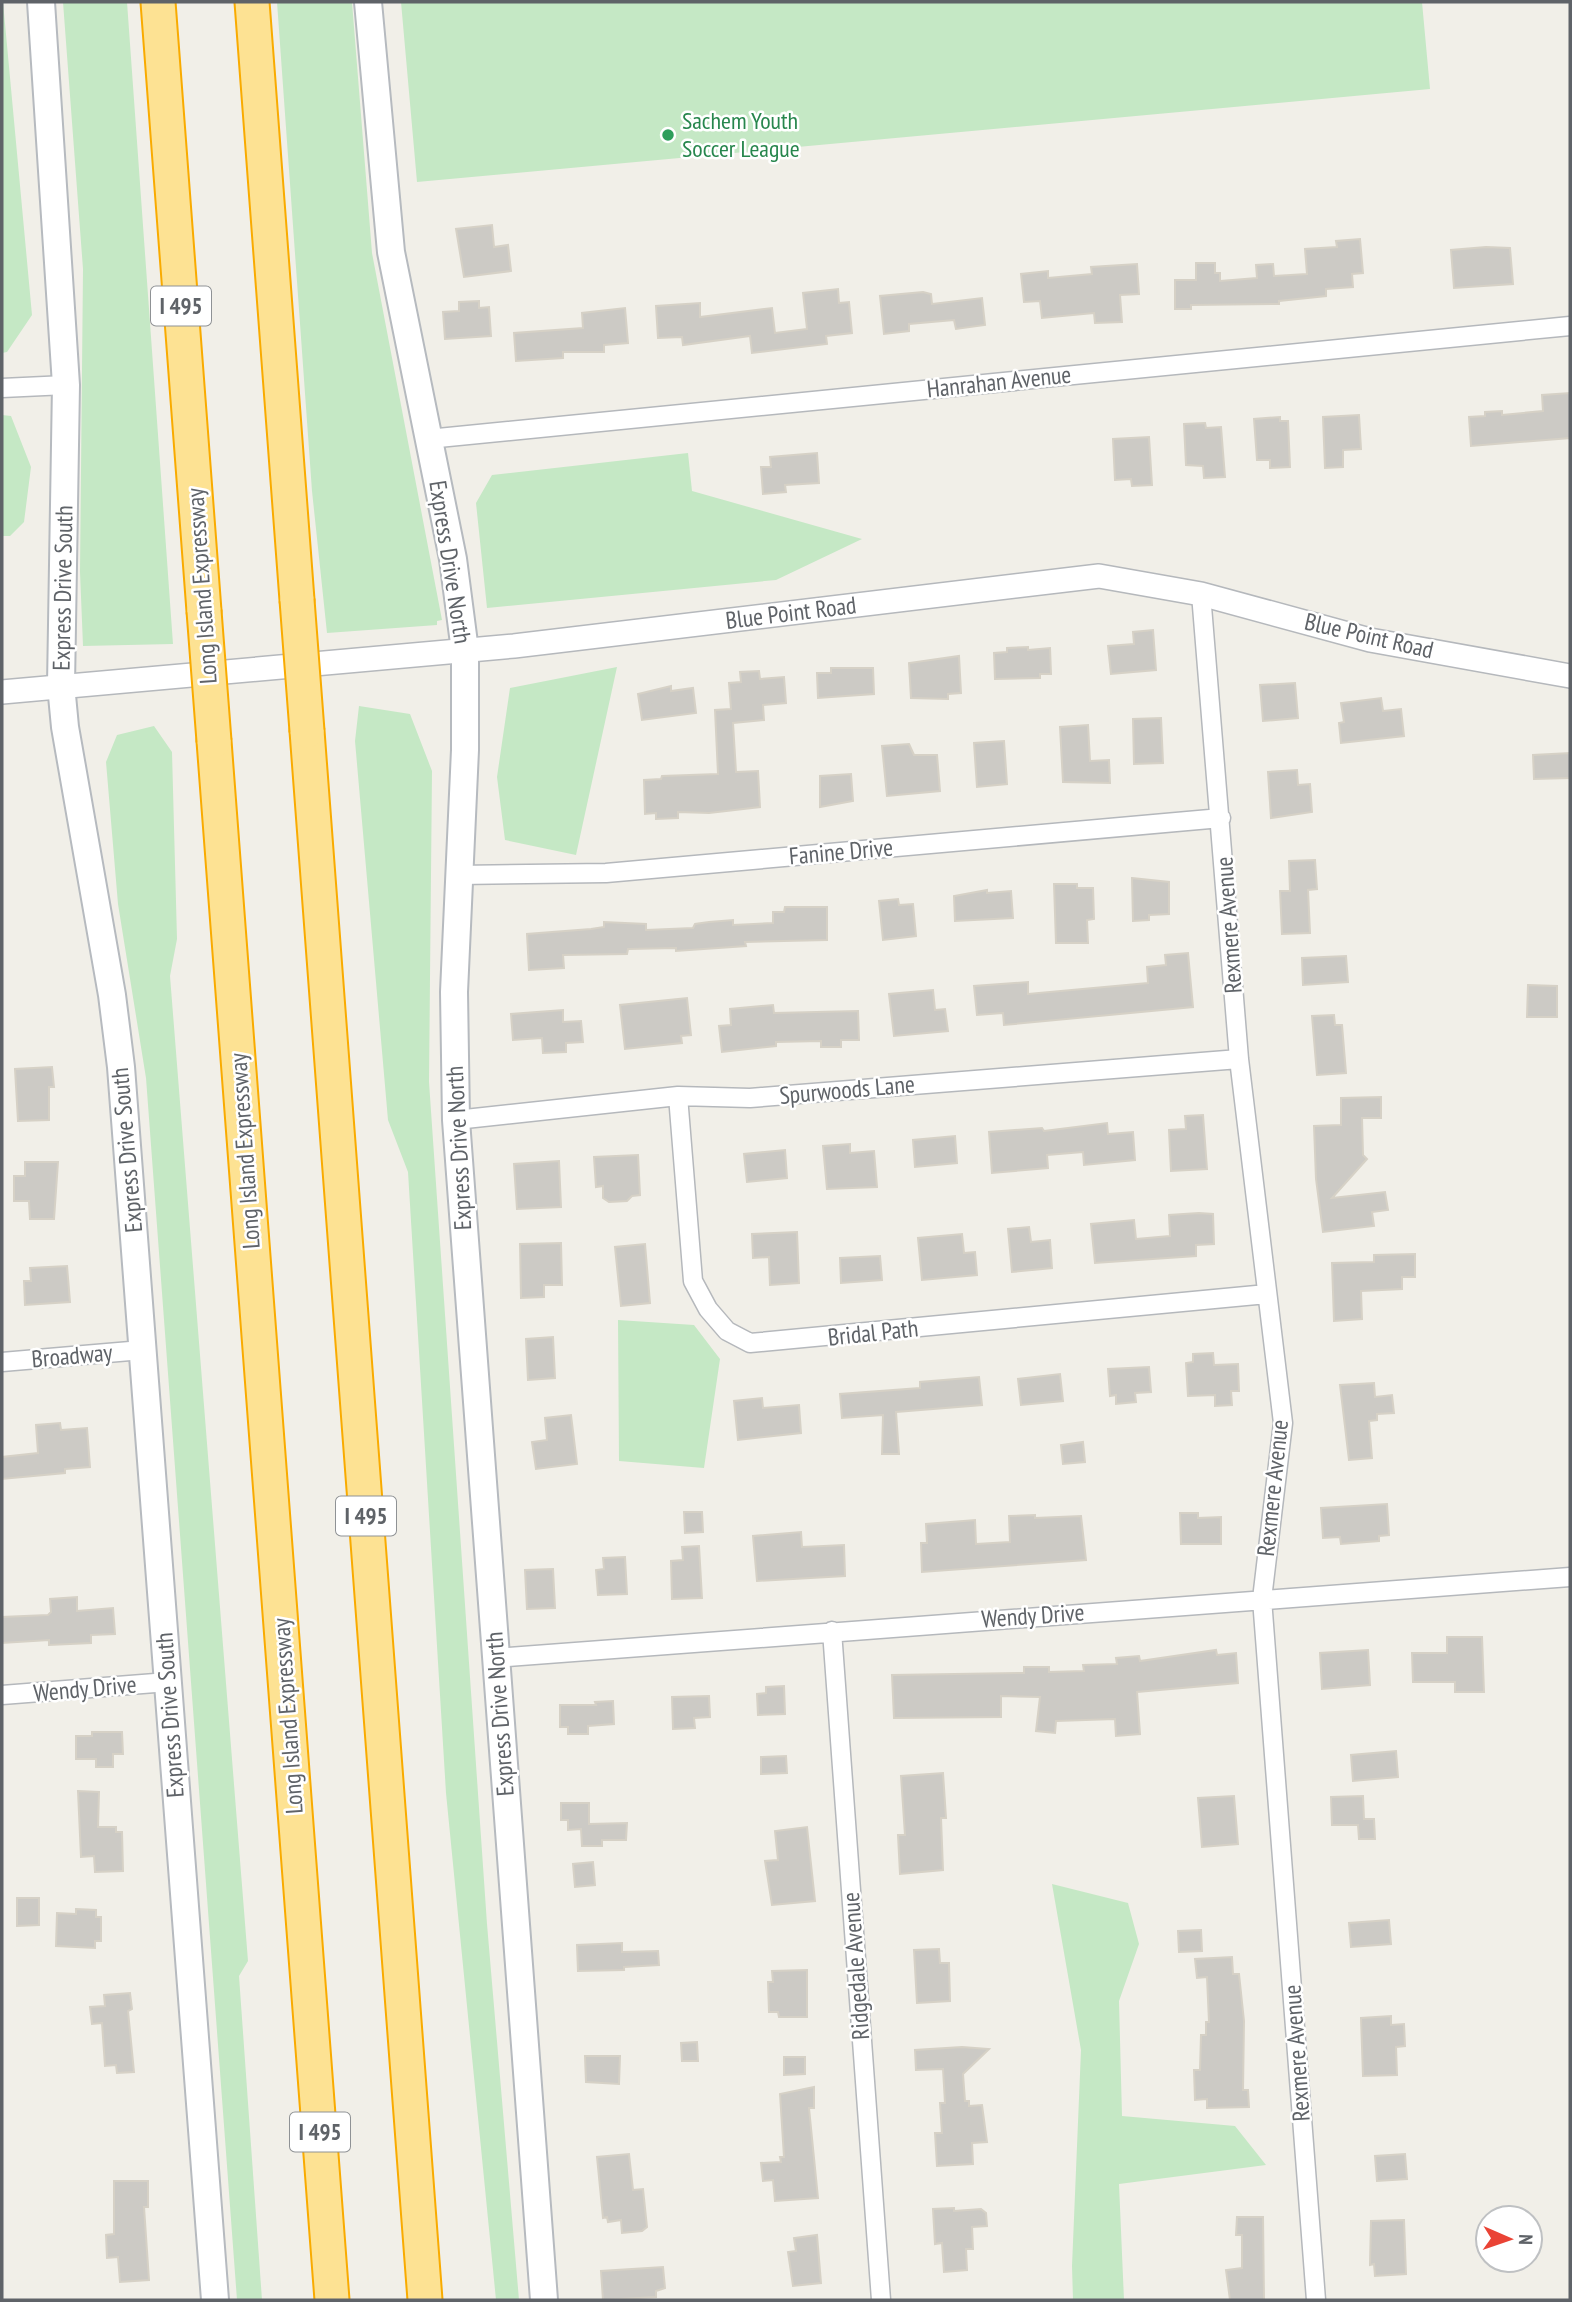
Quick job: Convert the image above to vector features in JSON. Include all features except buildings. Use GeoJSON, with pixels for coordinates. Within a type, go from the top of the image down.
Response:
{"type":"FeatureCollection","features":[{"type":"Feature","properties":{"kind":"highway","name":"Long Island Expressway"},"geometry":{"type":"LineString","coordinates":[[158,2],[332,2300]]}},
{"type":"Feature","properties":{"kind":"highway","name":"I 495"},"geometry":{"type":"LineString","coordinates":[[252,2],[425,2300]]}},
{"type":"Feature","properties":{"kind":"main road","name":"Express Drive South"},"geometry":{"type":"LineString","coordinates":[[41,2],[59,239],[66,385],[61,685],[65,727],[114,1007],[128,1148],[215,2300]]}},
{"type":"Feature","properties":{"kind":"main road","name":"Express Drive North"},"geometry":{"type":"LineString","coordinates":[[369,2],[391,252],[453,559],[465,651],[453,1048],[456,1120],[544,2300]]}},
{"type":"Feature","properties":{"kind":"street","name":"Hanrahan Avenue"},"geometry":{"type":"LineString","coordinates":[[428,439],[1570,326]]}},
{"type":"Feature","properties":{"kind":"street"},"geometry":{"type":"LineString","coordinates":[[2,388],[66,385]]}},
{"type":"Feature","properties":{"kind":"street","name":"Blue Point Road"},"geometry":{"type":"LineString","coordinates":[[2,692],[465,651],[1099,576],[1200,594],[1370,640],[1570,676]]}},
{"type":"Feature","properties":{"kind":"street","name":"Rexmere Avenue"},"geometry":{"type":"LineString","coordinates":[[1200,594],[1222,818],[1239,1059],[1283,1423],[1262,1600],[1316,2300]]}},
{"type":"Feature","properties":{"kind":"street","name":"Fanine Drive"},"geometry":{"type":"LineString","coordinates":[[459,875],[606,873],[1222,818]]}},
{"type":"Feature","properties":{"kind":"street","name":"Spurwoods Lane"},"geometry":{"type":"LineString","coordinates":[[456,1120],[678,1096],[750,1098],[1239,1059]]}},
{"type":"Feature","properties":{"kind":"street","name":"Bridal Path"},"geometry":{"type":"LineString","coordinates":[[678,1096],[693,1281],[708,1309],[727,1331],[750,1343],[1267,1294]]}},
{"type":"Feature","properties":{"kind":"street","name":"Broadway"},"geometry":{"type":"LineString","coordinates":[[2,1363],[142,1350]]}},
{"type":"Feature","properties":{"kind":"street","name":"Wendy Drive"},"geometry":{"type":"LineString","coordinates":[[495,1658],[1570,1577]]}},
{"type":"Feature","properties":{"kind":"street","name":"Ridgedale Avenue"},"geometry":{"type":"LineString","coordinates":[[832,1631],[881,2300]]}},
{"type":"Feature","properties":{"kind":"street","name":"Wendy Drive"},"geometry":{"type":"LineString","coordinates":[[2,1695],[168,1682]]}},
{"type":"Feature","properties":{"kind":"green space"},"geometry":{"type":"Polygon","coordinates":[[[3,2],[32,315],[7,352],[2,353],[3,2]]]}},
{"type":"Feature","properties":{"kind":"green space"},"geometry":{"type":"Polygon","coordinates":[[[63,2],[127,2],[173,644],[83,646],[80,572],[83,269],[63,2]]]}},
{"type":"Feature","properties":{"kind":"green space"},"geometry":{"type":"Polygon","coordinates":[[[277,2],[352,2],[372,253],[442,620],[437,621],[437,625],[327,633],[312,491],[277,2]]]}},
{"type":"Feature","properties":{"kind":"green space","name":"Sachem Youth Soccer League"},"geometry":{"type":"Polygon","coordinates":[[[401,2],[1422,2],[1430,89],[417,182],[401,2]]]}},
{"type":"Feature","properties":{"kind":"green space"},"geometry":{"type":"Polygon","coordinates":[[[2,415],[11,416],[31,467],[24,522],[10,536],[2,536],[2,415]]]}},
{"type":"Feature","properties":{"kind":"green space"},"geometry":{"type":"Polygon","coordinates":[[[688,453],[692,491],[862,539],[776,580],[487,608],[476,503],[492,475],[688,453]]]}},
{"type":"Feature","properties":{"kind":"green space"},"geometry":{"type":"Polygon","coordinates":[[[617,667],[576,855],[505,840],[497,777],[510,688],[617,667]]]}},
{"type":"Feature","properties":{"kind":"green space"},"geometry":{"type":"Polygon","coordinates":[[[359,706],[410,714],[432,771],[429,1082],[487,1924],[519,2300],[496,2300],[446,1793],[408,1172],[388,1120],[355,741],[359,706]]]}},
{"type":"Feature","properties":{"kind":"green space"},"geometry":{"type":"Polygon","coordinates":[[[154,726],[172,752],[177,939],[170,976],[248,1961],[239,1976],[262,2300],[237,2300],[146,1078],[118,904],[106,762],[117,735],[154,726]]]}},
{"type":"Feature","properties":{"kind":"green space"},"geometry":{"type":"Polygon","coordinates":[[[618,1320],[694,1325],[720,1359],[704,1468],[619,1461],[618,1320]]]}},
{"type":"Feature","properties":{"kind":"green space"},"geometry":{"type":"Polygon","coordinates":[[[1052,1884],[1128,1903],[1139,1944],[1119,2001],[1122,2116],[1235,2126],[1266,2165],[1119,2184],[1124,2300],[1073,2300],[1081,2050],[1052,1884]]]}},
{"type":"Feature","properties":{"kind":"place","name":"Sachem Youth Soccer League"},"geometry":{"type":"Point","coordinates":[668,135]}}]}
